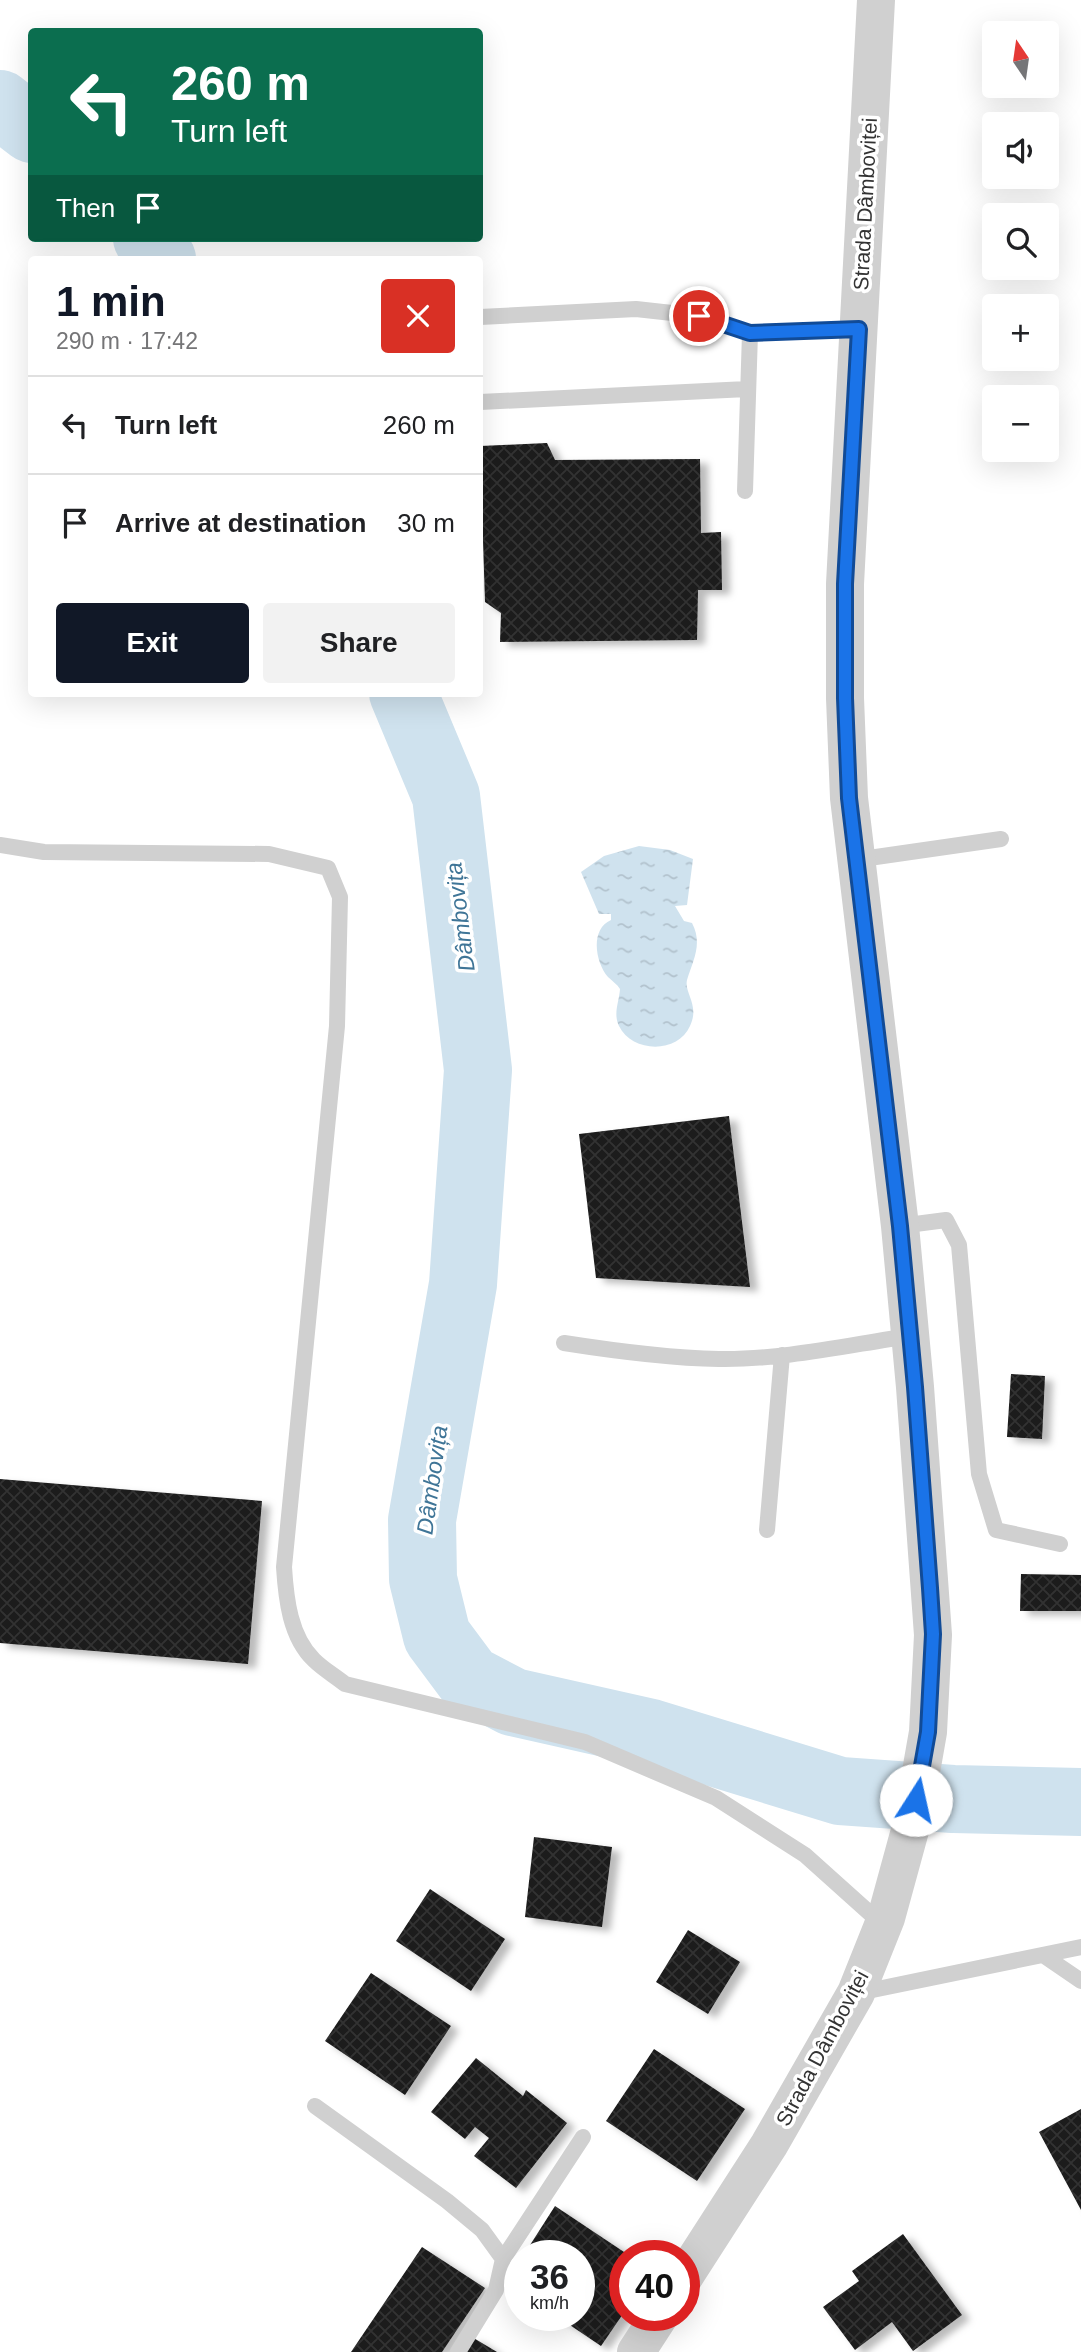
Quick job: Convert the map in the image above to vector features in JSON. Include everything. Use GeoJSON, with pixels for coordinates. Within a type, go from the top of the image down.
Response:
{"type":"FeatureCollection","features":[{"type":"Feature","properties":{"kind":"street","name":"Strada Dâmboviței"},"geometry":{"type":"LineString","coordinates":[[700,2252],[769,2146],[856,1993],[885,1921],[912,1823],[928,1732],[933,1634],[910,1336],[900,1226],[849,798],[845,698],[845,584],[876,0]]}},
{"type":"Feature","properties":{"kind":"street"},"geometry":{"type":"LineString","coordinates":[[636,2352],[650,2331]]}},
{"type":"Feature","properties":{"kind":"lane"},"geometry":{"type":"LineString","coordinates":[[483,317],[636,309],[699,316],[750,333],[859,329]]}},
{"type":"Feature","properties":{"kind":"lane"},"geometry":{"type":"LineString","coordinates":[[745,491],[750,333]]}},
{"type":"Feature","properties":{"kind":"lane"},"geometry":{"type":"LineString","coordinates":[[483,402],[747,389]]}},
{"type":"Feature","properties":{"kind":"lane"},"geometry":{"type":"LineString","coordinates":[[856,860],[1001,839]]}},
{"type":"Feature","properties":{"kind":"lane"},"geometry":{"type":"LineString","coordinates":[[0,845],[44,852],[269,854],[328,868],[340,897],[337,1026],[284,1567],[286,1599],[293,1627],[312,1659],[345,1684],[585,1742],[716,1798],[804,1855],[885,1921]]}},
{"type":"Feature","properties":{"kind":"lane"},"geometry":{"type":"LineString","coordinates":[[900,1226],[947,1220],[959,1245],[979,1474],[996,1530],[1060,1544]]}},
{"type":"Feature","properties":{"kind":"lane"},"geometry":{"type":"LineString","coordinates":[[564,1343],[625,1352],[720,1359],[782,1354],[910,1336]]}},
{"type":"Feature","properties":{"kind":"lane"},"geometry":{"type":"LineString","coordinates":[[767,1530],[782,1354]]}},
{"type":"Feature","properties":{"kind":"lane"},"geometry":{"type":"LineString","coordinates":[[856,1993],[1081,1947]]}},
{"type":"Feature","properties":{"kind":"lane"},"geometry":{"type":"LineString","coordinates":[[1043,1955],[1081,1981]]}},
{"type":"Feature","properties":{"kind":"lane"},"geometry":{"type":"LineString","coordinates":[[315,2106],[482,2230],[503,2259]]}},
{"type":"Feature","properties":{"kind":"lane"},"geometry":{"type":"LineString","coordinates":[[458,2352],[496,2290],[503,2259],[583,2137]]}},
{"type":"Feature","properties":{"kind":"water"},"geometry":{"type":"Polygon","coordinates":[[[639,846],[670,850],[693,859],[687,905],[675,906],[684,921],[692,923],[697,938],[696,952],[687,980],[693,1019],[684,1035],[676,1042],[655,1047],[634,1041],[625,1035],[619,1026],[616,1012],[620,989],[604,971],[597,946],[600,931],[604,924],[611,920],[611,914],[599,914],[581,872],[604,856],[639,846]]]}},
{"type":"Feature","properties":{"kind":"building"},"geometry":{"type":"Polygon","coordinates":[[[547,443],[555,460],[700,459],[701,533],[721,532],[722,590],[698,590],[697,640],[500,642],[501,613],[485,602],[483,446],[547,443]]]}},
{"type":"Feature","properties":{"kind":"building"},"geometry":{"type":"Polygon","coordinates":[[[729,1116],[750,1287],[596,1278],[579,1134],[729,1116]]]}},
{"type":"Feature","properties":{"kind":"building"},"geometry":{"type":"Polygon","coordinates":[[[1011,1374],[1045,1376],[1042,1439],[1007,1437],[1011,1374]]]}},
{"type":"Feature","properties":{"kind":"building"},"geometry":{"type":"Polygon","coordinates":[[[0,1479],[262,1501],[248,1664],[0,1643],[0,1479]]]}},
{"type":"Feature","properties":{"kind":"building"},"geometry":{"type":"Polygon","coordinates":[[[1021,1574],[1081,1575],[1081,1611],[1020,1611],[1021,1574]]]}},
{"type":"Feature","properties":{"kind":"building"},"geometry":{"type":"Polygon","coordinates":[[[534,1837],[612,1847],[602,1927],[525,1917],[534,1837]]]}},
{"type":"Feature","properties":{"kind":"building"},"geometry":{"type":"Polygon","coordinates":[[[430,1889],[505,1939],[471,1991],[396,1941],[430,1889]]]}},
{"type":"Feature","properties":{"kind":"building"},"geometry":{"type":"Polygon","coordinates":[[[688,1930],[740,1962],[708,2014],[656,1982],[688,1930]]]}},
{"type":"Feature","properties":{"kind":"building"},"geometry":{"type":"Polygon","coordinates":[[[371,1973],[451,2026],[405,2095],[325,2041],[371,1973]]]}},
{"type":"Feature","properties":{"kind":"building"},"geometry":{"type":"Polygon","coordinates":[[[654,2049],[745,2109],[697,2181],[606,2121],[654,2049]]]}},
{"type":"Feature","properties":{"kind":"building"},"geometry":{"type":"Polygon","coordinates":[[[476,2058],[523,2096],[526,2090],[567,2123],[516,2188],[474,2156],[489,2138],[475,2127],[465,2139],[431,2112],[476,2058]]]}},
{"type":"Feature","properties":{"kind":"building"},"geometry":{"type":"Polygon","coordinates":[[[1081,2109],[1081,2210],[1039,2132],[1081,2109]]]}},
{"type":"Feature","properties":{"kind":"building"},"geometry":{"type":"Polygon","coordinates":[[[555,2206],[609,2242],[609,2331],[611,2331],[601,2346],[579,2331],[595,2331],[595,2240],[533,2240],[555,2206]]]}},
{"type":"Feature","properties":{"kind":"building"},"geometry":{"type":"Polygon","coordinates":[[[903,2234],[962,2315],[913,2351],[892,2322],[855,2350],[823,2307],[859,2281],[852,2271],[903,2234]]]}},
{"type":"Feature","properties":{"kind":"building"},"geometry":{"type":"Polygon","coordinates":[[[422,2247],[485,2288],[442,2352],[351,2352],[422,2247]]]}},
{"type":"Feature","properties":{"kind":"building"},"geometry":{"type":"Polygon","coordinates":[[[472,2337],[497,2352],[463,2352],[472,2337]]]}},
{"type":"Feature","properties":{"kind":"waterway","name":"Dâmbovița"},"geometry":{"type":"LineString","coordinates":[[0,104],[28,126]]}},
{"type":"Feature","properties":{"kind":"waterway","name":"Dâmbovița"},"geometry":{"type":"LineString","coordinates":[[150,242],[160,256]]}},
{"type":"Feature","properties":{"kind":"waterway","name":"Dâmbovița"},"geometry":{"type":"LineString","coordinates":[[405,697],[446,796],[478,1070],[463,1284],[422,1520],[423,1579],[437,1636],[469,1679],[513,1702],[651,1733],[840,1791],[953,1799],[1081,1802]]}},
{"type":"Feature","properties":{"kind":"route"},"geometry":{"type":"LineString","coordinates":[[699,316],[750,333],[859,329],[845,584],[845,698],[849,798],[900,1226],[933,1634],[928,1732],[916,1800]]}}]}
